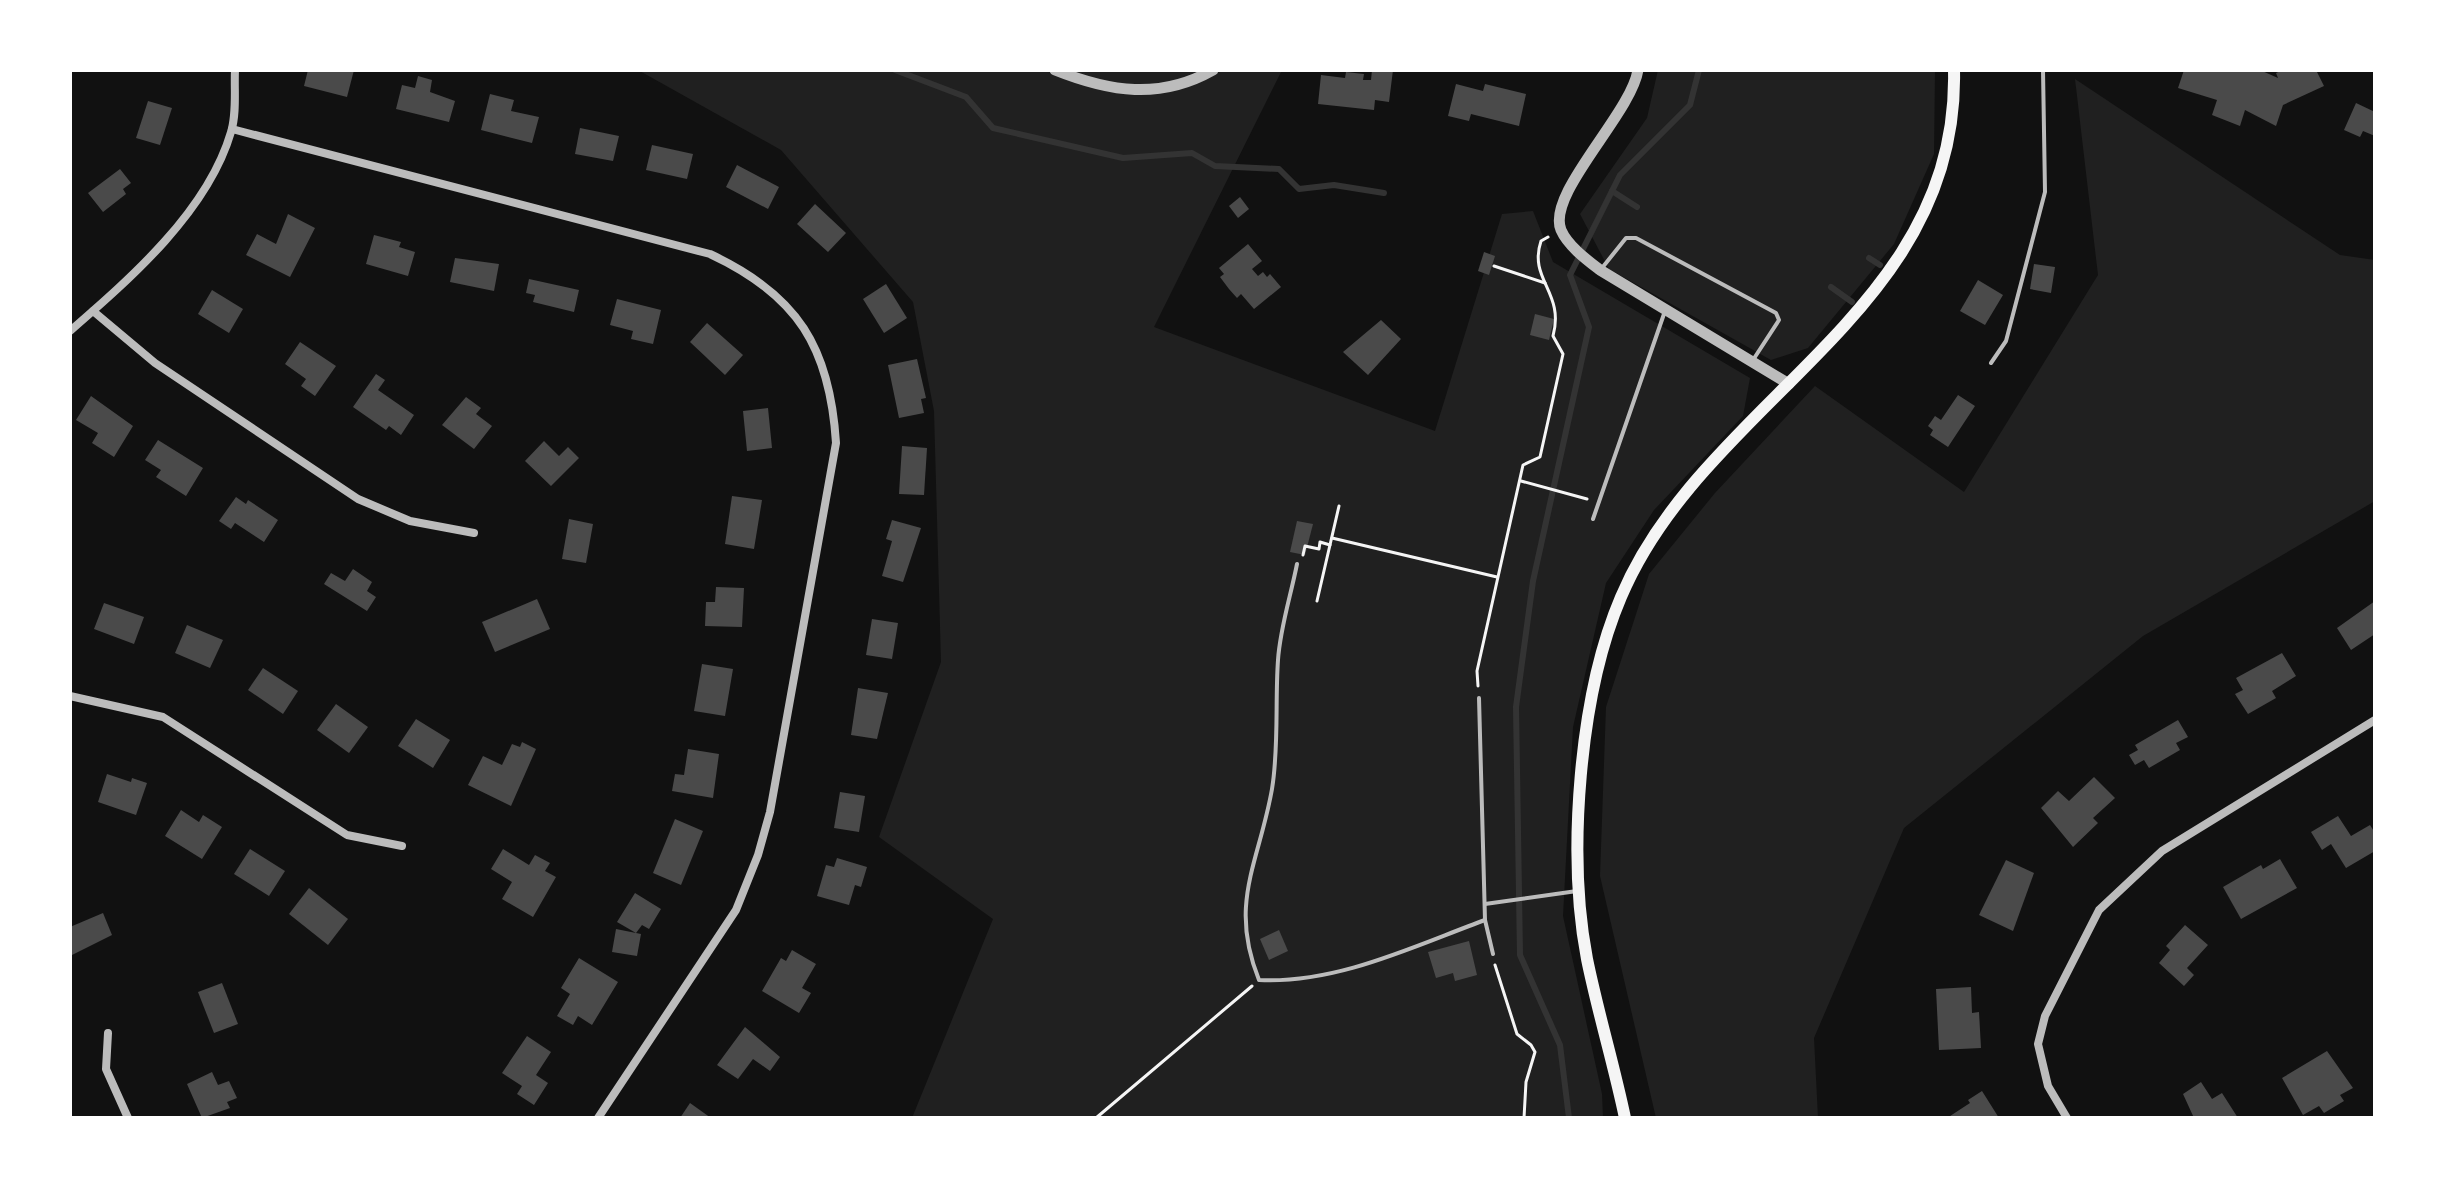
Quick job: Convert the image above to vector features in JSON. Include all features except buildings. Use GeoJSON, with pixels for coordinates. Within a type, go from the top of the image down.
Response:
{"type":"FeatureCollection","features":[{"type":"Feature","properties":{"kind":"main road"},"geometry":{"type":"LineString","coordinates":[[1625,1118],[1588,960],[1579,891],[1578,843],[1599,664],[1620,598],[1661,523],[1869,300],[1900,259],[1919,225],[1940,172],[1947,141],[1954,70]]}},
{"type":"Feature","properties":{"kind":"street"},"geometry":{"type":"LineString","coordinates":[[70,331],[187,215],[206,191],[232,129],[235,70]]}},
{"type":"Feature","properties":{"kind":"street"},"geometry":{"type":"LineString","coordinates":[[1055,70],[1086,82],[1131,92],[1162,90],[1195,80],[1213,70]]}},
{"type":"Feature","properties":{"kind":"street"},"geometry":{"type":"LineString","coordinates":[[1638,70],[1627,103],[1569,189],[1560,209],[1564,234],[1595,267],[1789,384]]}},
{"type":"Feature","properties":{"kind":"street"},"geometry":{"type":"LineString","coordinates":[[232,129],[710,254],[761,281],[782,299],[805,327],[825,366],[833,401],[836,443],[770,812],[758,855],[736,910],[598,1118]]}},
{"type":"Feature","properties":{"kind":"street"},"geometry":{"type":"LineString","coordinates":[[93,311],[155,363],[358,499],[410,521],[474,533]]}},
{"type":"Feature","properties":{"kind":"street"},"geometry":{"type":"LineString","coordinates":[[70,696],[163,717],[347,835],[402,846]]}},
{"type":"Feature","properties":{"kind":"street"},"geometry":{"type":"LineString","coordinates":[[2067,1118],[2048,1086],[2038,1044],[2045,1016],[2099,910],[2162,851],[2375,720]]}},
{"type":"Feature","properties":{"kind":"street"},"geometry":{"type":"LineString","coordinates":[[108,1033],[106,1069],[128,1118]]}},
{"type":"Feature","properties":{"kind":"lane"},"geometry":{"type":"LineString","coordinates":[[1991,363],[2006,341],[2013,320],[2045,192],[2043,70]]}},
{"type":"Feature","properties":{"kind":"lane"},"geometry":{"type":"LineString","coordinates":[[1595,267],[1626,238],[1636,238],[1776,313],[1779,320],[1753,360]]}},
{"type":"Feature","properties":{"kind":"lane"},"geometry":{"type":"LineString","coordinates":[[1593,519],[1665,309]]}},
{"type":"Feature","properties":{"kind":"lane"},"geometry":{"type":"LineString","coordinates":[[1297,564],[1278,656],[1272,789],[1251,861],[1244,924],[1248,952],[1259,980],[1289,981],[1376,961],[1485,920]]}},
{"type":"Feature","properties":{"kind":"lane"},"geometry":{"type":"LineString","coordinates":[[1479,698],[1485,920],[1493,954]]}},
{"type":"Feature","properties":{"kind":"lane"},"geometry":{"type":"LineString","coordinates":[[1485,904],[1579,891]]}},
{"type":"Feature","properties":{"kind":"path"},"geometry":{"type":"LineString","coordinates":[[1479,698],[1477,671],[1523,465],[1540,457],[1563,354],[1553,336],[1558,318],[1555,301],[1537,260],[1538,250],[1541,241],[1564,234]]}},
{"type":"Feature","properties":{"kind":"path"},"geometry":{"type":"LineString","coordinates":[[1494,266],[1545,283]]}},
{"type":"Feature","properties":{"kind":"path"},"geometry":{"type":"LineString","coordinates":[[1520,481],[1575,495]]}},
{"type":"Feature","properties":{"kind":"path"},"geometry":{"type":"LineString","coordinates":[[1317,601],[1339,506]]}},
{"type":"Feature","properties":{"kind":"path"},"geometry":{"type":"LineString","coordinates":[[1332,538],[1497,577]]}},
{"type":"Feature","properties":{"kind":"path"},"geometry":{"type":"LineString","coordinates":[[1305,546],[1319,549],[1320,542],[1330,545]]}},
{"type":"Feature","properties":{"kind":"path"},"geometry":{"type":"LineString","coordinates":[[1493,954],[1498,982],[1517,1034],[1535,1052],[1526,1082],[1524,1118]]}},
{"type":"Feature","properties":{"kind":"path"},"geometry":{"type":"LineString","coordinates":[[1096,1118],[1259,980]]}},
{"type":"Feature","properties":{"kind":"shaded area"},"geometry":{"type":"Polygon","coordinates":[[[638,70],[1282,70],[1154,327],[1435,431],[1502,214],[1533,211],[1553,262],[1750,378],[1743,416],[1654,510],[1606,583],[1573,727],[1563,916],[1602,1094],[1603,1118],[912,1118],[993,919],[879,837],[941,662],[934,411],[913,302],[781,150],[638,70]]]}},
{"type":"Feature","properties":{"kind":"shaded area"},"geometry":{"type":"Polygon","coordinates":[[[1658,70],[1935,70],[1934,154],[1894,244],[1808,348],[1771,360],[1609,269],[1580,214],[1647,118],[1658,70]]]}},
{"type":"Feature","properties":{"kind":"shaded area"},"geometry":{"type":"Polygon","coordinates":[[[2075,79],[2340,255],[2375,260],[2375,501],[2143,636],[1904,828],[1814,1038],[1818,1118],[1656,1118],[1600,876],[1606,707],[1649,574],[1715,493],[1815,386],[1964,492],[2098,275],[2075,79]]]}},
{"type":"Feature","properties":{"kind":"waterway"},"geometry":{"type":"LineString","coordinates":[[895,70],[966,97],[993,128],[1123,158],[1192,153],[1215,166],[1279,169],[1299,189],[1334,185],[1384,193]]}},
{"type":"Feature","properties":{"kind":"waterway"},"geometry":{"type":"LineString","coordinates":[[1569,1118],[1560,1045],[1520,955],[1516,707],[1533,581],[1589,327],[1570,275],[1620,175],[1690,105],[1699,70]]}},
{"type":"Feature","properties":{"kind":"waterway"},"geometry":{"type":"LineString","coordinates":[[1612,191],[1637,207]]}},
{"type":"Feature","properties":{"kind":"waterway"},"geometry":{"type":"LineString","coordinates":[[1869,258],[1880,265]]}},
{"type":"Feature","properties":{"kind":"waterway"},"geometry":{"type":"LineString","coordinates":[[1831,287],[1852,302]]}}]}
